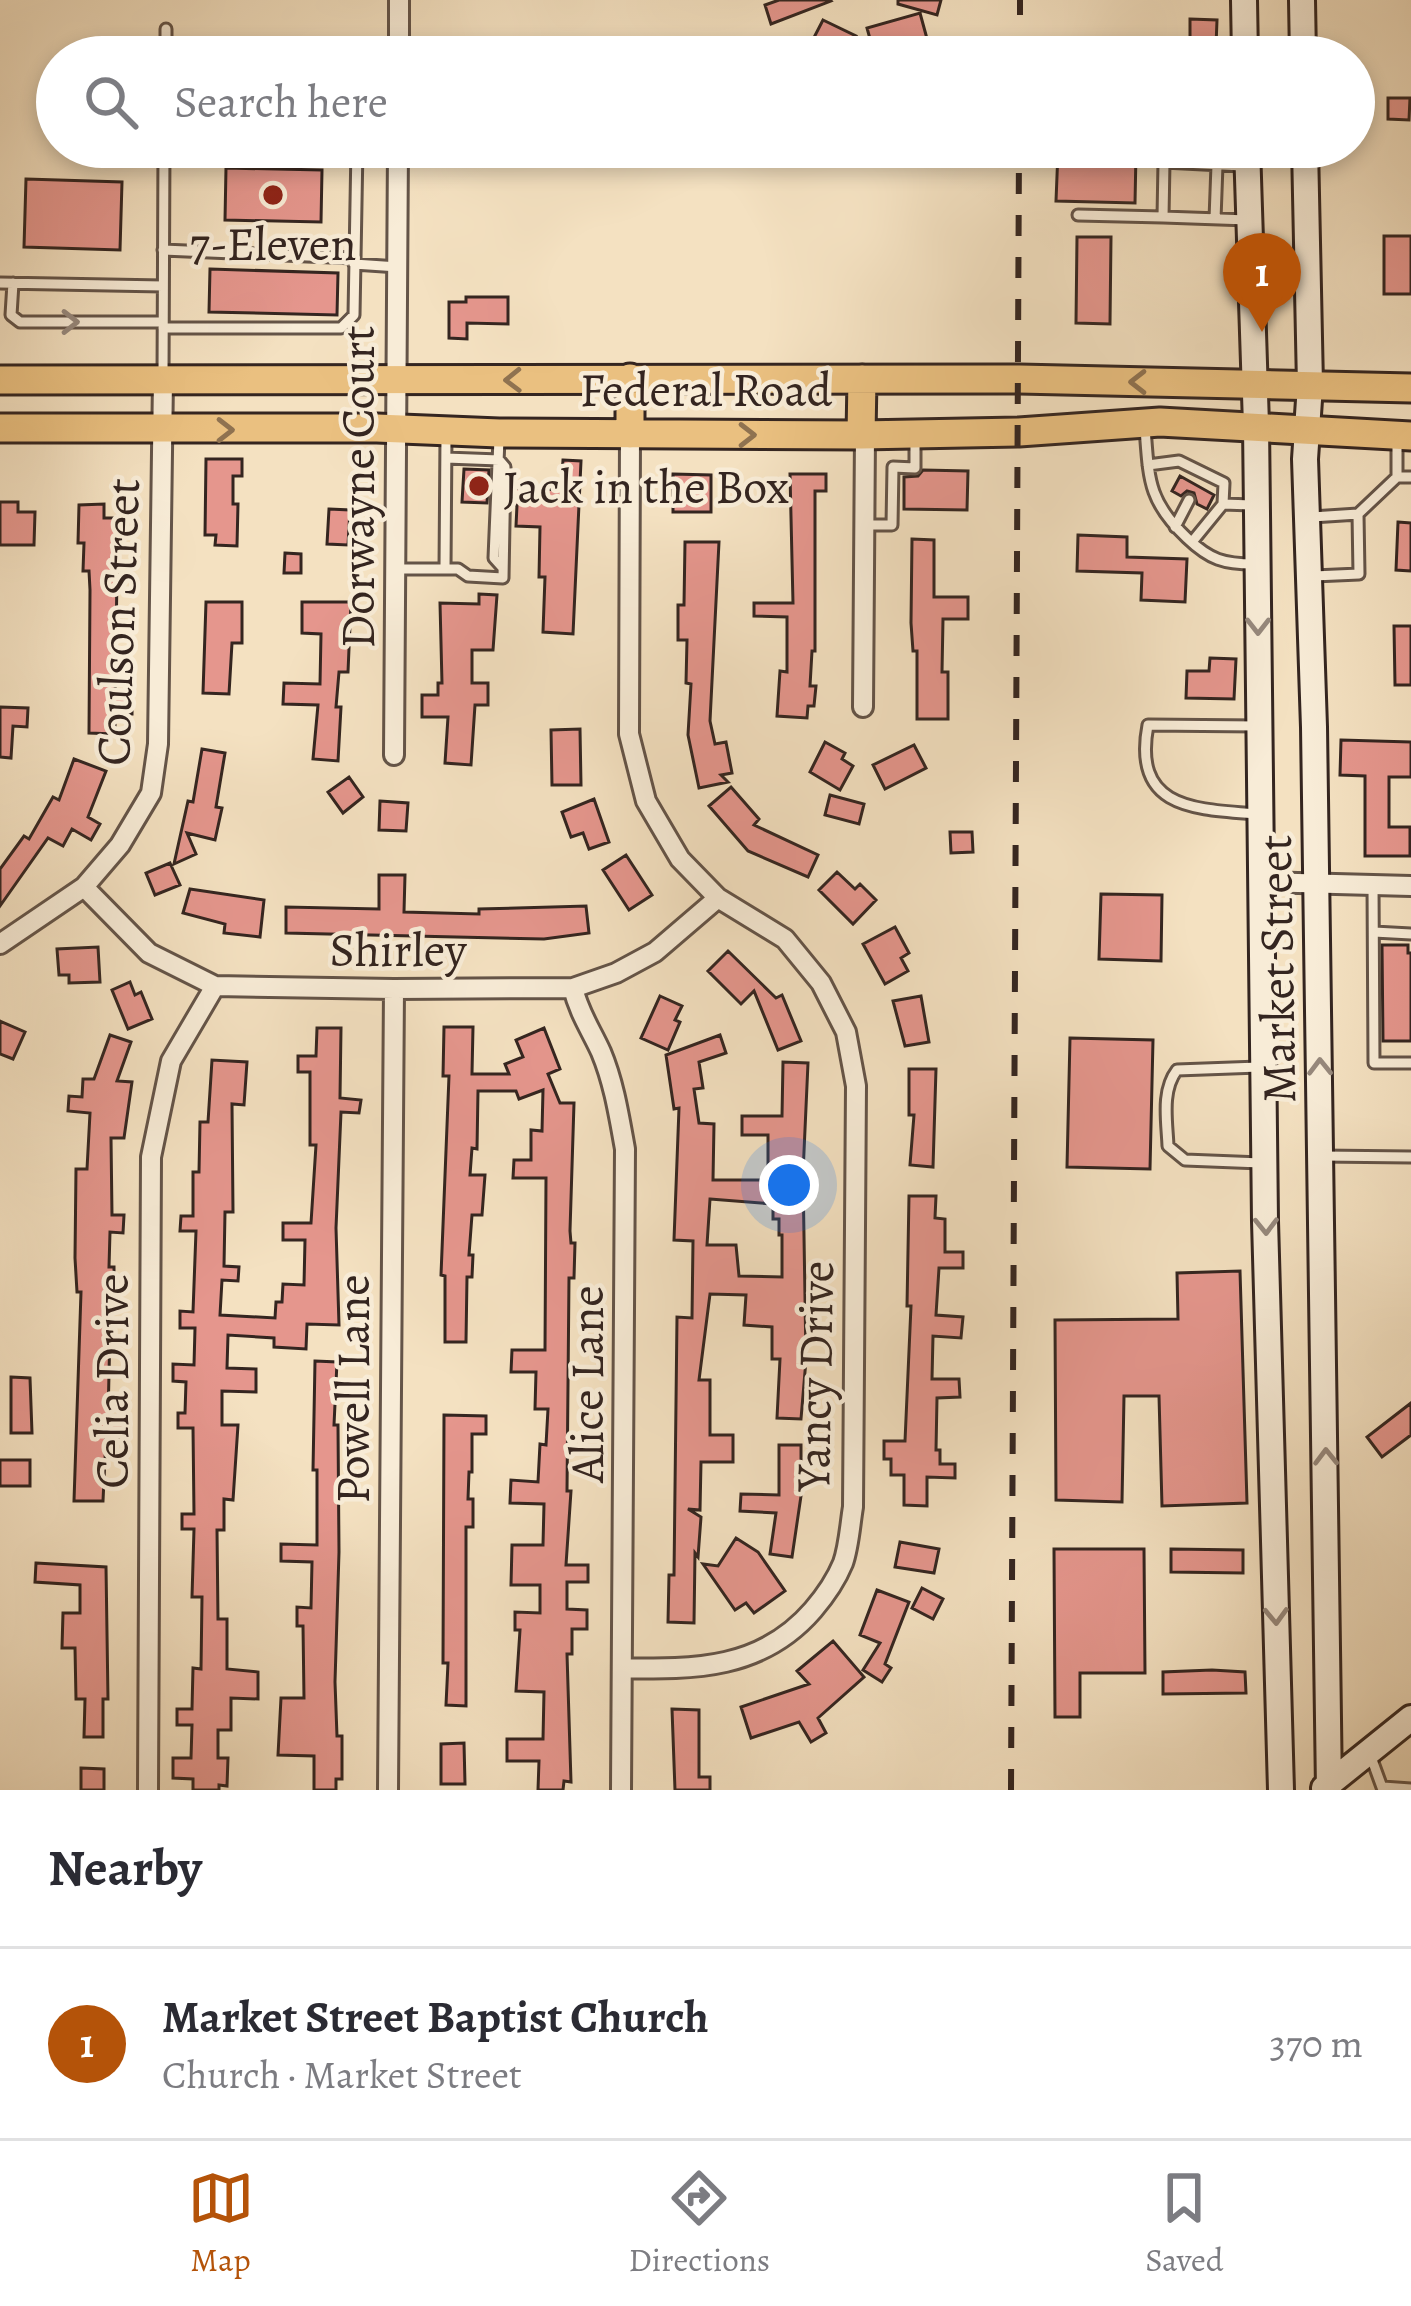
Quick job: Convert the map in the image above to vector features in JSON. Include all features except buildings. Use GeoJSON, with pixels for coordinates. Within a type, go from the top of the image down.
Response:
{"type":"FeatureCollection","features":[{"type":"Feature","properties":{"kind":"main road"},"geometry":{"type":"LineString","coordinates":[[1244,0],[1245,36]]}},
{"type":"Feature","properties":{"kind":"main road"},"geometry":{"type":"LineString","coordinates":[[1302,0],[1303,36]]}},
{"type":"Feature","properties":{"kind":"main road","name":"Market Street"},"geometry":{"type":"LineString","coordinates":[[1248,168],[1281,1790]]}},
{"type":"Feature","properties":{"kind":"main road","name":"Market Street"},"geometry":{"type":"LineString","coordinates":[[1305,168],[1327,1788]]}},
{"type":"Feature","properties":{"kind":"main road"},"geometry":{"type":"LineString","coordinates":[[630,378],[630,434]]}},
{"type":"Feature","properties":{"kind":"main road"},"geometry":{"type":"LineString","coordinates":[[862,379],[863,435]]}},
{"type":"Feature","properties":{"kind":"main road","name":"Federal Road"},"geometry":{"type":"LineString","coordinates":[[0,380],[862,379],[1411,388]]}},
{"type":"Feature","properties":{"kind":"main road","name":"Federal Road"},"geometry":{"type":"LineString","coordinates":[[0,428],[398,428],[446,444],[499,446],[630,434],[915,434],[1145,423],[1404,436]]}},
{"type":"Feature","properties":{"kind":"main road"},"geometry":{"type":"LineString","coordinates":[[1327,1788],[1411,1718]]}},
{"type":"Feature","properties":{"kind":"street"},"geometry":{"type":"LineString","coordinates":[[399,0],[399,36]]}},
{"type":"Feature","properties":{"kind":"street","name":"Dorwayne Court"},"geometry":{"type":"LineString","coordinates":[[394,755],[398,168]]}},
{"type":"Feature","properties":{"kind":"street","name":"Coulson Street"},"geometry":{"type":"LineString","coordinates":[[0,944],[84,887],[120,845],[151,793],[158,743],[163,380]]}},
{"type":"Feature","properties":{"kind":"street","name":"Yancy Drive"},"geometry":{"type":"LineString","coordinates":[[622,1668],[681,1670],[725,1664],[750,1658],[789,1634],[826,1594],[843,1562],[853,1507],[854,1059],[836,1008],[785,939],[718,898],[667,841],[646,801],[628,734],[630,434]]}},
{"type":"Feature","properties":{"kind":"street"},"geometry":{"type":"LineString","coordinates":[[863,435],[863,707]]}},
{"type":"Feature","properties":{"kind":"street"},"geometry":{"type":"LineString","coordinates":[[1262,882],[1411,886]]}},
{"type":"Feature","properties":{"kind":"street","name":"Shirley"},"geometry":{"type":"LineString","coordinates":[[84,887],[149,953],[215,986],[573,988],[616,974],[655,952],[718,898]]}},
{"type":"Feature","properties":{"kind":"street","name":"Celia Drive"},"geometry":{"type":"LineString","coordinates":[[148,1790],[151,1157],[171,1061],[215,986]]}},
{"type":"Feature","properties":{"kind":"street","name":"Alice Lane"},"geometry":{"type":"LineString","coordinates":[[573,988],[580,1017],[600,1049],[611,1080],[625,1149],[621,1790]]}},
{"type":"Feature","properties":{"kind":"street","name":"Powell Lane"},"geometry":{"type":"LineString","coordinates":[[388,1790],[394,989]]}},
{"type":"Feature","properties":{"kind":"lane"},"geometry":{"type":"LineString","coordinates":[[166,29],[166,36]]}},
{"type":"Feature","properties":{"kind":"lane"},"geometry":{"type":"LineString","coordinates":[[163,380],[164,168]]}},
{"type":"Feature","properties":{"kind":"lane"},"geometry":{"type":"LineString","coordinates":[[13,283],[11,315],[20,322],[341,328],[353,315],[356,168]]}},
{"type":"Feature","properties":{"kind":"lane"},"geometry":{"type":"LineString","coordinates":[[1163,217],[1164,168]]}},
{"type":"Feature","properties":{"kind":"lane"},"geometry":{"type":"LineString","coordinates":[[1215,219],[1217,168]]}},
{"type":"Feature","properties":{"kind":"lane"},"geometry":{"type":"LineString","coordinates":[[1078,215],[1250,220]]}},
{"type":"Feature","properties":{"kind":"lane"},"geometry":{"type":"LineString","coordinates":[[163,250],[398,267]]}},
{"type":"Feature","properties":{"kind":"lane"},"geometry":{"type":"LineString","coordinates":[[0,283],[163,286]]}},
{"type":"Feature","properties":{"kind":"lane"},"geometry":{"type":"LineString","coordinates":[[1145,423],[1148,465],[1162,514],[1221,564],[1258,564]]}},
{"type":"Feature","properties":{"kind":"lane"},"geometry":{"type":"LineString","coordinates":[[865,525],[892,525],[893,467],[915,468],[915,434]]}},
{"type":"Feature","properties":{"kind":"lane"},"geometry":{"type":"LineString","coordinates":[[1307,517],[1358,514],[1397,477],[1404,436]]}},
{"type":"Feature","properties":{"kind":"lane"},"geometry":{"type":"LineString","coordinates":[[445,569],[446,444]]}},
{"type":"Feature","properties":{"kind":"lane"},"geometry":{"type":"LineString","coordinates":[[396,569],[458,569],[468,576],[503,573],[505,467],[499,446]]}},
{"type":"Feature","properties":{"kind":"lane"},"geometry":{"type":"LineString","coordinates":[[1148,465],[1179,461],[1224,483],[1223,504],[1192,542]]}},
{"type":"Feature","properties":{"kind":"lane"},"geometry":{"type":"LineString","coordinates":[[1197,485],[1202,472]]}},
{"type":"Feature","properties":{"kind":"lane"},"geometry":{"type":"LineString","coordinates":[[1397,477],[1411,476]]}},
{"type":"Feature","properties":{"kind":"lane"},"geometry":{"type":"LineString","coordinates":[[1175,527],[1189,500]]}},
{"type":"Feature","properties":{"kind":"lane"},"geometry":{"type":"LineString","coordinates":[[1223,504],[1257,505]]}},
{"type":"Feature","properties":{"kind":"lane"},"geometry":{"type":"LineString","coordinates":[[1309,576],[1359,574],[1358,514]]}},
{"type":"Feature","properties":{"kind":"lane"},"geometry":{"type":"LineString","coordinates":[[1258,726],[1148,725],[1144,747],[1149,776],[1159,791],[1189,808],[1262,814]]}},
{"type":"Feature","properties":{"kind":"lane"},"geometry":{"type":"LineString","coordinates":[[1373,885],[1374,1063],[1411,1063]]}},
{"type":"Feature","properties":{"kind":"lane"},"geometry":{"type":"LineString","coordinates":[[1374,932],[1411,934]]}},
{"type":"Feature","properties":{"kind":"lane"},"geometry":{"type":"LineString","coordinates":[[1264,1067],[1177,1070],[1166,1095],[1168,1145],[1174,1153],[1185,1160],[1265,1163]]}},
{"type":"Feature","properties":{"kind":"lane"},"geometry":{"type":"LineString","coordinates":[[1321,1156],[1411,1157]]}},
{"type":"Feature","properties":{"kind":"lane"},"geometry":{"type":"LineString","coordinates":[[1370,1752],[1383,1789],[1411,1789]]}},
{"type":"Feature","properties":{"kind":"railway"},"geometry":{"type":"LineString","coordinates":[[1020,0],[1020,36]]}},
{"type":"Feature","properties":{"kind":"railway"},"geometry":{"type":"LineString","coordinates":[[1011,1790],[1019,168]]}},
{"type":"Feature","properties":{"kind":"place","name":"7-Eleven"},"geometry":{"type":"Point","coordinates":[273,195]}},
{"type":"Feature","properties":{"kind":"place","name":"Market Street Baptist Church"},"geometry":{"type":"Point","coordinates":[1262,332]}},
{"type":"Feature","properties":{"kind":"place","name":"Jack in the Box"},"geometry":{"type":"Point","coordinates":[479,486]}}]}
